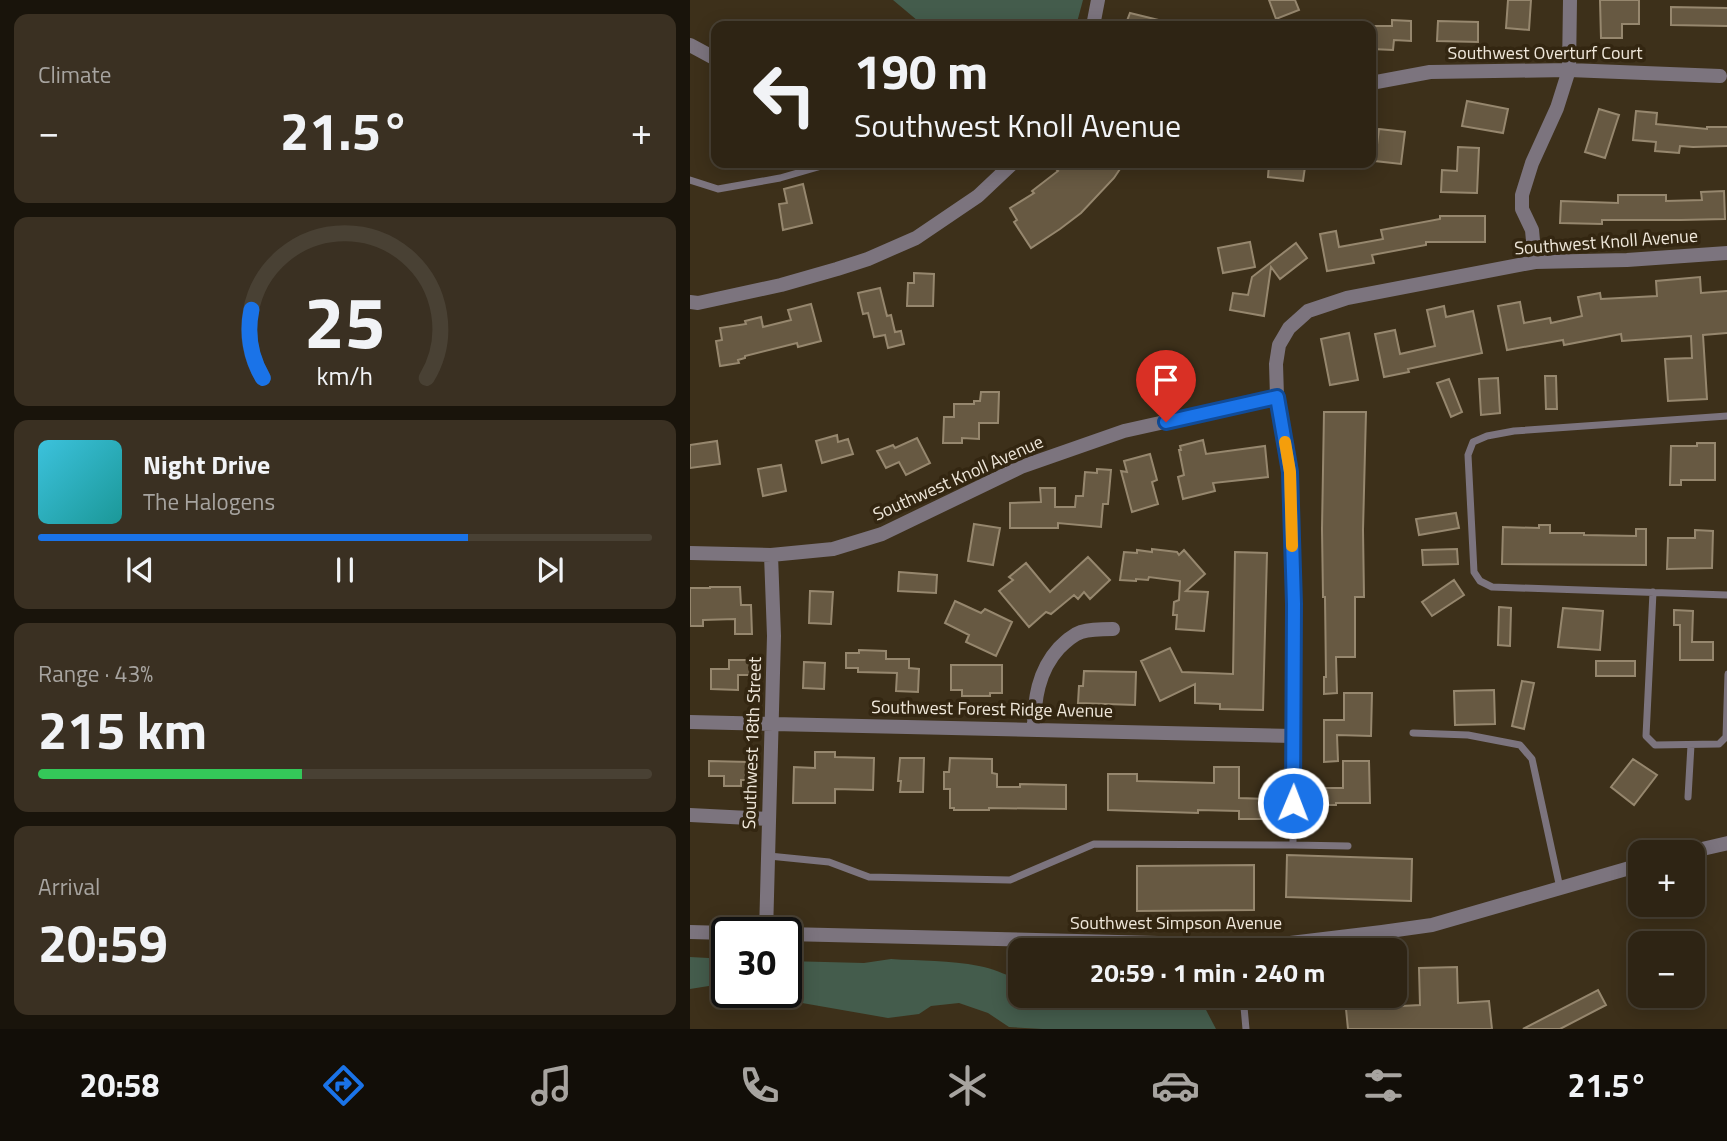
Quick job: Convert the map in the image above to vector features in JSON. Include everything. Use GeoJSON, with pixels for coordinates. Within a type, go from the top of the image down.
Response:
{"type":"FeatureCollection","features":[{"type":"Feature","properties":{"kind":"street"},"geometry":{"type":"LineString","coordinates":[[1094,21],[1098,0]]}},
{"type":"Feature","properties":{"kind":"street"},"geometry":{"type":"LineString","coordinates":[[1535,262],[1532,230],[1522,209],[1522,195],[1532,163],[1557,108],[1568,70],[1570,0]]}},
{"type":"Feature","properties":{"kind":"street"},"geometry":{"type":"LineString","coordinates":[[690,45],[711,56]]}},
{"type":"Feature","properties":{"kind":"street","name":"Southwest Overturf Court"},"geometry":{"type":"LineString","coordinates":[[1376,82],[1430,72],[1568,70],[1720,76]]}},
{"type":"Feature","properties":{"kind":"street"},"geometry":{"type":"LineString","coordinates":[[690,302],[698,303],[782,285],[868,260],[916,238],[978,196],[1008,168]]}},
{"type":"Feature","properties":{"kind":"street","name":"Southwest Knoll Avenue"},"geometry":{"type":"LineString","coordinates":[[690,553],[771,555],[833,549],[882,534],[1021,467],[1124,431],[1277,397],[1277,354],[1289,328],[1308,311],[1347,298],[1535,262],[1627,260],[1728,253]]}},
{"type":"Feature","properties":{"kind":"street"},"geometry":{"type":"LineString","coordinates":[[1277,397],[1290,472],[1294,604],[1293,803]]}},
{"type":"Feature","properties":{"kind":"street","name":"Southwest 18th Street"},"geometry":{"type":"LineString","coordinates":[[766,917],[775,636],[771,555]]}},
{"type":"Feature","properties":{"kind":"street"},"geometry":{"type":"LineString","coordinates":[[1034,730],[1036,691],[1054,654],[1077,633],[1113,629]]}},
{"type":"Feature","properties":{"kind":"street","name":"Southwest Forest Ridge Avenue"},"geometry":{"type":"LineString","coordinates":[[690,722],[1293,736]]}},
{"type":"Feature","properties":{"kind":"street"},"geometry":{"type":"LineString","coordinates":[[690,815],[769,819]]}},
{"type":"Feature","properties":{"kind":"street"},"geometry":{"type":"LineString","coordinates":[[1705,848],[1728,843]]}},
{"type":"Feature","properties":{"kind":"street","name":"Southwest Simpson Avenue"},"geometry":{"type":"LineString","coordinates":[[1327,938],[1433,925],[1628,868]]}},
{"type":"Feature","properties":{"kind":"street"},"geometry":{"type":"LineString","coordinates":[[690,932],[711,933]]}},
{"type":"Feature","properties":{"kind":"street","name":"Southwest Simpson Avenue"},"geometry":{"type":"LineString","coordinates":[[802,934],[1008,941]]}},
{"type":"Feature","properties":{"kind":"lane"},"geometry":{"type":"LineString","coordinates":[[690,180],[718,190],[815,168]]}},
{"type":"Feature","properties":{"kind":"lane"},"geometry":{"type":"LineString","coordinates":[[1728,416],[1514,431],[1487,436],[1473,442],[1468,456],[1474,572],[1480,581],[1492,587],[1728,595]]}},
{"type":"Feature","properties":{"kind":"lane"},"geometry":{"type":"LineString","coordinates":[[1652,592],[1646,736],[1655,745],[1719,744],[1726,737],[1728,674]]}},
{"type":"Feature","properties":{"kind":"lane"},"geometry":{"type":"LineString","coordinates":[[1413,733],[1468,735],[1520,745],[1532,759],[1560,888]]}},
{"type":"Feature","properties":{"kind":"lane"},"geometry":{"type":"LineString","coordinates":[[1689,797],[1691,744]]}},
{"type":"Feature","properties":{"kind":"lane"},"geometry":{"type":"LineString","coordinates":[[1293,803],[1293,845]]}},
{"type":"Feature","properties":{"kind":"lane"},"geometry":{"type":"LineString","coordinates":[[768,856],[829,862],[869,877],[1010,880],[1094,844],[1348,846]]}},
{"type":"Feature","properties":{"kind":"lane"},"geometry":{"type":"LineString","coordinates":[[1244,1008],[1246,1029]]}},
{"type":"Feature","properties":{"kind":"green space"},"geometry":{"type":"Polygon","coordinates":[[[893,0],[1083,0],[1077,21],[918,21],[893,0]]]}},
{"type":"Feature","properties":{"kind":"green space"},"geometry":{"type":"Polygon","coordinates":[[[690,957],[711,958],[711,986],[690,989],[690,957]]]}},
{"type":"Feature","properties":{"kind":"green space"},"geometry":{"type":"Polygon","coordinates":[[[891,959],[989,968],[1008,975],[1008,1008],[1205,1008],[1216,1029],[1009,1027],[988,1013],[959,1003],[931,1006],[919,1014],[888,1018],[802,1003],[802,961],[864,963],[891,959]]]}},
{"type":"Feature","properties":{"kind":"building"},"geometry":{"type":"Polygon","coordinates":[[[1269,0],[1295,0],[1299,10],[1276,19],[1269,0]]]}},
{"type":"Feature","properties":{"kind":"building"},"geometry":{"type":"Polygon","coordinates":[[[1508,0],[1531,0],[1529,30],[1506,28],[1508,0]]]}},
{"type":"Feature","properties":{"kind":"building"},"geometry":{"type":"Polygon","coordinates":[[[1600,0],[1639,0],[1639,24],[1622,24],[1622,38],[1601,38],[1600,0]]]}},
{"type":"Feature","properties":{"kind":"building"},"geometry":{"type":"Polygon","coordinates":[[[1671,7],[1728,8],[1728,26],[1671,25],[1671,7]]]}},
{"type":"Feature","properties":{"kind":"building"},"geometry":{"type":"Polygon","coordinates":[[[1130,13],[1163,21],[1127,21],[1130,13]]]}},
{"type":"Feature","properties":{"kind":"building"},"geometry":{"type":"Polygon","coordinates":[[[1392,20],[1411,21],[1411,41],[1394,40],[1393,50],[1376,49],[1376,26],[1392,26],[1392,20]]]}},
{"type":"Feature","properties":{"kind":"building"},"geometry":{"type":"Polygon","coordinates":[[[1438,21],[1478,22],[1478,42],[1437,41],[1438,21]]]}},
{"type":"Feature","properties":{"kind":"building"},"geometry":{"type":"Polygon","coordinates":[[[1467,101],[1508,109],[1503,133],[1462,126],[1467,101]]]}},
{"type":"Feature","properties":{"kind":"building"},"geometry":{"type":"Polygon","coordinates":[[[1599,109],[1619,115],[1605,158],[1585,152],[1599,109]]]}},
{"type":"Feature","properties":{"kind":"building"},"geometry":{"type":"Polygon","coordinates":[[[1636,111],[1657,113],[1656,124],[1707,129],[1728,127],[1728,146],[1680,146],[1679,153],[1655,151],[1656,142],[1633,140],[1636,111]]]}},
{"type":"Feature","properties":{"kind":"building"},"geometry":{"type":"Polygon","coordinates":[[[1379,129],[1405,132],[1401,164],[1376,161],[1379,129]]]}},
{"type":"Feature","properties":{"kind":"building"},"geometry":{"type":"Polygon","coordinates":[[[1458,147],[1479,148],[1477,193],[1441,192],[1442,170],[1457,171],[1458,147]]]}},
{"type":"Feature","properties":{"kind":"building"},"geometry":{"type":"Polygon","coordinates":[[[1121,168],[1081,213],[1031,248],[1014,222],[1017,220],[1010,208],[1034,193],[1032,191],[1058,171],[1056,169],[1121,168]]]}},
{"type":"Feature","properties":{"kind":"building"},"geometry":{"type":"Polygon","coordinates":[[[1269,168],[1305,168],[1303,181],[1268,177],[1269,168]]]}},
{"type":"Feature","properties":{"kind":"building"},"geometry":{"type":"Polygon","coordinates":[[[803,184],[812,223],[783,230],[779,204],[787,203],[784,189],[803,184]]]}},
{"type":"Feature","properties":{"kind":"building"},"geometry":{"type":"Polygon","coordinates":[[[1724,191],[1725,219],[1560,223],[1561,201],[1618,203],[1618,195],[1666,195],[1666,201],[1702,200],[1701,192],[1724,191]]]}},
{"type":"Feature","properties":{"kind":"building"},"geometry":{"type":"Polygon","coordinates":[[[1440,216],[1485,216],[1485,242],[1426,242],[1426,245],[1372,255],[1374,263],[1327,271],[1320,234],[1336,231],[1339,247],[1383,239],[1381,230],[1440,219],[1440,216]]]}},
{"type":"Feature","properties":{"kind":"building"},"geometry":{"type":"Polygon","coordinates":[[[1250,242],[1255,267],[1223,273],[1218,248],[1250,242]]]}},
{"type":"Feature","properties":{"kind":"building"},"geometry":{"type":"Polygon","coordinates":[[[1296,243],[1307,258],[1280,279],[1271,267],[1264,316],[1230,310],[1233,293],[1248,295],[1252,277],[1296,243]]]}},
{"type":"Feature","properties":{"kind":"building"},"geometry":{"type":"Polygon","coordinates":[[[914,273],[934,274],[933,306],[907,306],[908,283],[914,283],[914,273]]]}},
{"type":"Feature","properties":{"kind":"building"},"geometry":{"type":"Polygon","coordinates":[[[1700,277],[1701,293],[1728,291],[1728,333],[1703,335],[1707,399],[1668,401],[1665,359],[1692,358],[1691,336],[1622,341],[1621,334],[1564,345],[1563,340],[1507,350],[1498,306],[1520,302],[1524,323],[1550,318],[1551,323],[1582,316],[1578,297],[1600,293],[1601,299],[1657,296],[1656,281],[1700,277]]]}},
{"type":"Feature","properties":{"kind":"building"},"geometry":{"type":"Polygon","coordinates":[[[880,288],[887,316],[891,315],[895,332],[901,331],[904,344],[888,348],[885,335],[874,337],[868,313],[863,314],[858,293],[880,288]]]}},
{"type":"Feature","properties":{"kind":"building"},"geometry":{"type":"Polygon","coordinates":[[[811,304],[821,341],[798,347],[797,343],[745,356],[738,360],[739,363],[720,366],[716,341],[722,340],[720,328],[746,324],[745,321],[761,317],[763,327],[791,320],[788,310],[811,304]]]}},
{"type":"Feature","properties":{"kind":"building"},"geometry":{"type":"Polygon","coordinates":[[[1444,306],[1446,317],[1473,311],[1482,353],[1384,377],[1375,334],[1395,330],[1400,354],[1435,346],[1427,310],[1444,306]]]}},
{"type":"Feature","properties":{"kind":"building"},"geometry":{"type":"Polygon","coordinates":[[[1349,333],[1358,380],[1330,385],[1321,339],[1349,333]]]}},
{"type":"Feature","properties":{"kind":"building"},"geometry":{"type":"Polygon","coordinates":[[[1545,376],[1556,376],[1557,409],[1546,409],[1545,376]]]}},
{"type":"Feature","properties":{"kind":"building"},"geometry":{"type":"Polygon","coordinates":[[[1498,378],[1500,413],[1481,415],[1479,379],[1498,378]]]}},
{"type":"Feature","properties":{"kind":"building"},"geometry":{"type":"Polygon","coordinates":[[[1449,379],[1462,412],[1451,417],[1437,383],[1449,379]]]}},
{"type":"Feature","properties":{"kind":"building"},"geometry":{"type":"Polygon","coordinates":[[[981,392],[999,392],[998,423],[979,423],[979,439],[962,438],[962,443],[943,443],[944,417],[954,417],[954,404],[974,404],[974,401],[980,401],[981,392]]]}},
{"type":"Feature","properties":{"kind":"building"},"geometry":{"type":"Polygon","coordinates":[[[1324,412],[1366,412],[1364,597],[1355,597],[1355,657],[1336,657],[1337,693],[1324,694],[1326,677],[1322,529],[1324,412]]]}},
{"type":"Feature","properties":{"kind":"building"},"geometry":{"type":"Polygon","coordinates":[[[837,435],[838,442],[848,439],[853,454],[822,463],[816,441],[837,435]]]}},
{"type":"Feature","properties":{"kind":"building"},"geometry":{"type":"Polygon","coordinates":[[[917,438],[930,463],[906,475],[899,462],[886,468],[877,451],[893,445],[895,448],[917,438]]]}},
{"type":"Feature","properties":{"kind":"building"},"geometry":{"type":"Polygon","coordinates":[[[1203,440],[1206,454],[1265,446],[1268,477],[1213,483],[1215,491],[1183,499],[1178,477],[1184,475],[1180,446],[1203,440]]]}},
{"type":"Feature","properties":{"kind":"building"},"geometry":{"type":"Polygon","coordinates":[[[717,441],[720,464],[690,468],[690,445],[717,441]]]}},
{"type":"Feature","properties":{"kind":"building"},"geometry":{"type":"Polygon","coordinates":[[[1697,443],[1715,443],[1715,480],[1681,480],[1681,485],[1670,485],[1671,446],[1697,446],[1697,443]]]}},
{"type":"Feature","properties":{"kind":"building"},"geometry":{"type":"Polygon","coordinates":[[[1150,454],[1157,480],[1152,482],[1158,504],[1132,512],[1121,471],[1127,472],[1124,461],[1150,454]]]}},
{"type":"Feature","properties":{"kind":"building"},"geometry":{"type":"Polygon","coordinates":[[[781,465],[786,491],[763,496],[758,469],[781,465]]]}},
{"type":"Feature","properties":{"kind":"building"},"geometry":{"type":"Polygon","coordinates":[[[1097,469],[1111,470],[1108,504],[1103,504],[1101,527],[1058,523],[1058,528],[1010,528],[1010,503],[1041,502],[1040,488],[1055,488],[1055,507],[1075,507],[1076,496],[1083,496],[1085,472],[1097,473],[1097,469]]]}},
{"type":"Feature","properties":{"kind":"building"},"geometry":{"type":"Polygon","coordinates":[[[1456,513],[1459,528],[1419,535],[1416,519],[1456,513]]]}},
{"type":"Feature","properties":{"kind":"building"},"geometry":{"type":"Polygon","coordinates":[[[974,524],[1000,528],[993,565],[968,561],[974,524]]]}},
{"type":"Feature","properties":{"kind":"building"},"geometry":{"type":"Polygon","coordinates":[[[1539,525],[1550,525],[1550,533],[1584,535],[1636,536],[1636,529],[1646,529],[1646,565],[1502,564],[1503,527],[1539,528],[1539,525]]]}},
{"type":"Feature","properties":{"kind":"building"},"geometry":{"type":"Polygon","coordinates":[[[1695,530],[1713,531],[1712,568],[1667,569],[1668,538],[1695,538],[1695,530]]]}},
{"type":"Feature","properties":{"kind":"building"},"geometry":{"type":"Polygon","coordinates":[[[1152,549],[1177,552],[1179,555],[1184,550],[1205,574],[1186,591],[1208,592],[1204,631],[1176,629],[1174,602],[1179,600],[1180,581],[1149,577],[1148,580],[1120,580],[1124,552],[1152,552],[1152,549]]]}},
{"type":"Feature","properties":{"kind":"building"},"geometry":{"type":"Polygon","coordinates":[[[1457,549],[1458,564],[1423,565],[1422,550],[1457,549]]]}},
{"type":"Feature","properties":{"kind":"building"},"geometry":{"type":"Polygon","coordinates":[[[1235,552],[1267,553],[1263,710],[1220,709],[1220,704],[1195,703],[1195,684],[1160,701],[1141,661],[1170,648],[1182,672],[1233,674],[1235,552]]]}},
{"type":"Feature","properties":{"kind":"building"},"geometry":{"type":"Polygon","coordinates":[[[1088,557],[1110,580],[1090,599],[1084,592],[1078,599],[1074,595],[1051,614],[1046,612],[1029,627],[999,591],[1013,580],[1009,577],[1026,563],[1050,592],[1088,557]]]}},
{"type":"Feature","properties":{"kind":"building"},"geometry":{"type":"Polygon","coordinates":[[[899,572],[937,575],[936,593],[898,591],[899,572]]]}},
{"type":"Feature","properties":{"kind":"building"},"geometry":{"type":"Polygon","coordinates":[[[1454,580],[1464,595],[1432,616],[1422,602],[1454,580]]]}},
{"type":"Feature","properties":{"kind":"building"},"geometry":{"type":"Polygon","coordinates":[[[740,587],[741,605],[751,605],[752,634],[735,634],[735,619],[703,620],[703,626],[690,626],[690,588],[740,587]]]}},
{"type":"Feature","properties":{"kind":"building"},"geometry":{"type":"Polygon","coordinates":[[[810,591],[833,592],[831,624],[809,623],[810,591]]]}},
{"type":"Feature","properties":{"kind":"building"},"geometry":{"type":"Polygon","coordinates":[[[955,601],[981,613],[985,609],[1012,622],[996,656],[966,642],[969,635],[945,623],[955,601]]]}},
{"type":"Feature","properties":{"kind":"building"},"geometry":{"type":"Polygon","coordinates":[[[1499,607],[1511,608],[1510,646],[1498,645],[1499,607]]]}},
{"type":"Feature","properties":{"kind":"building"},"geometry":{"type":"Polygon","coordinates":[[[1563,608],[1603,611],[1600,650],[1558,647],[1563,608]]]}},
{"type":"Feature","properties":{"kind":"building"},"geometry":{"type":"Polygon","coordinates":[[[1674,610],[1693,611],[1692,642],[1713,642],[1713,660],[1680,660],[1680,625],[1674,625],[1674,610]]]}},
{"type":"Feature","properties":{"kind":"building"},"geometry":{"type":"Polygon","coordinates":[[[859,650],[886,651],[886,659],[909,659],[909,668],[919,669],[918,692],[896,691],[897,673],[858,672],[858,668],[846,668],[846,653],[859,653],[859,650]]]}},
{"type":"Feature","properties":{"kind":"building"},"geometry":{"type":"Polygon","coordinates":[[[729,660],[752,660],[752,675],[738,675],[738,690],[711,689],[711,669],[729,669],[729,660]]]}},
{"type":"Feature","properties":{"kind":"building"},"geometry":{"type":"Polygon","coordinates":[[[1596,661],[1635,661],[1635,676],[1596,676],[1596,661]]]}},
{"type":"Feature","properties":{"kind":"building"},"geometry":{"type":"Polygon","coordinates":[[[804,662],[825,663],[824,689],[803,688],[804,662]]]}},
{"type":"Feature","properties":{"kind":"building"},"geometry":{"type":"Polygon","coordinates":[[[951,665],[1002,665],[1002,693],[962,696],[962,690],[951,690],[951,665]]]}},
{"type":"Feature","properties":{"kind":"building"},"geometry":{"type":"Polygon","coordinates":[[[1084,671],[1136,672],[1135,705],[1078,703],[1079,686],[1083,686],[1084,671]]]}},
{"type":"Feature","properties":{"kind":"building"},"geometry":{"type":"Polygon","coordinates":[[[1522,681],[1534,683],[1524,729],[1512,726],[1522,681]]]}},
{"type":"Feature","properties":{"kind":"building"},"geometry":{"type":"Polygon","coordinates":[[[1494,690],[1495,724],[1455,725],[1454,691],[1494,690]]]}},
{"type":"Feature","properties":{"kind":"building"},"geometry":{"type":"Polygon","coordinates":[[[1344,693],[1372,693],[1371,736],[1337,735],[1338,761],[1324,762],[1324,720],[1344,720],[1344,693]]]}},
{"type":"Feature","properties":{"kind":"building"},"geometry":{"type":"Polygon","coordinates":[[[815,752],[835,752],[835,757],[874,758],[873,790],[835,789],[835,803],[793,803],[794,767],[815,768],[815,752]]]}},
{"type":"Feature","properties":{"kind":"building"},"geometry":{"type":"Polygon","coordinates":[[[900,758],[924,758],[923,792],[900,792],[900,758]]]}},
{"type":"Feature","properties":{"kind":"building"},"geometry":{"type":"Polygon","coordinates":[[[950,758],[992,759],[992,773],[997,774],[997,787],[1020,787],[1020,784],[1066,785],[1066,809],[954,810],[950,808],[950,789],[944,789],[944,772],[949,772],[950,758]]]}},
{"type":"Feature","properties":{"kind":"building"},"geometry":{"type":"Polygon","coordinates":[[[1633,759],[1657,775],[1634,805],[1611,787],[1633,759]]]}},
{"type":"Feature","properties":{"kind":"building"},"geometry":{"type":"Polygon","coordinates":[[[709,761],[749,762],[749,780],[741,780],[741,786],[724,786],[724,776],[709,776],[709,761]]]}},
{"type":"Feature","properties":{"kind":"building"},"geometry":{"type":"Polygon","coordinates":[[[1343,761],[1369,761],[1370,803],[1324,805],[1324,788],[1343,788],[1343,761]]]}},
{"type":"Feature","properties":{"kind":"building"},"geometry":{"type":"Polygon","coordinates":[[[1214,767],[1239,767],[1239,798],[1268,799],[1268,819],[1239,819],[1239,811],[1198,810],[1198,813],[1108,810],[1108,774],[1137,774],[1137,781],[1214,783],[1214,767]]]}},
{"type":"Feature","properties":{"kind":"building"},"geometry":{"type":"Polygon","coordinates":[[[1287,855],[1412,859],[1411,901],[1286,897],[1287,855]]]}},
{"type":"Feature","properties":{"kind":"building"},"geometry":{"type":"Polygon","coordinates":[[[1254,865],[1254,910],[1137,911],[1137,866],[1254,865]]]}},
{"type":"Feature","properties":{"kind":"building"},"geometry":{"type":"Polygon","coordinates":[[[1457,967],[1458,1003],[1489,1001],[1492,1029],[1348,1029],[1346,1009],[1407,1008],[1407,1006],[1420,1005],[1419,968],[1457,967]]]}},
{"type":"Feature","properties":{"kind":"building"},"geometry":{"type":"Polygon","coordinates":[[[1598,990],[1606,1005],[1560,1029],[1523,1029],[1598,990]]]}},
{"type":"Feature","properties":{"kind":"slow traffic"},"geometry":{"type":"LineString","coordinates":[[1285,442],[1290,472],[1292,546]]}},
{"type":"Feature","properties":{"kind":"route"},"geometry":{"type":"LineString","coordinates":[[1166,422],[1277,397],[1290,472],[1294,604],[1293,803]]}}]}
